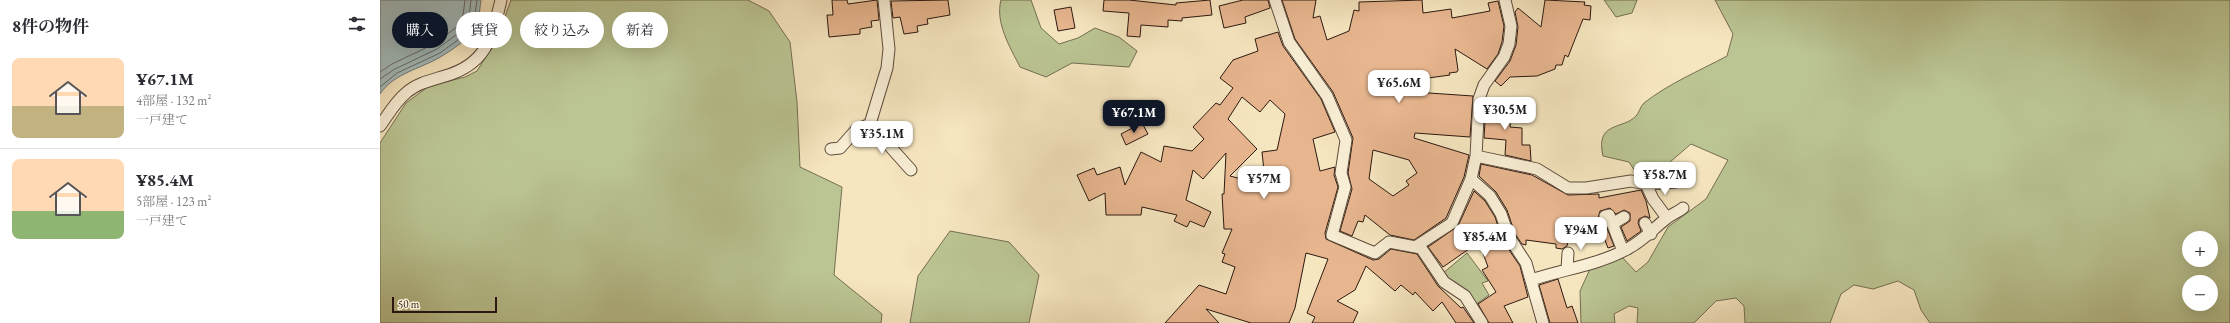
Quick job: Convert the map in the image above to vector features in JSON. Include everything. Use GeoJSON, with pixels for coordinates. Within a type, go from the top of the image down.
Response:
{"type":"FeatureCollection","features":[{"type":"Feature","properties":{"kind":"street"},"geometry":{"type":"LineString","coordinates":[[380,126],[397,102],[407,92],[418,85],[471,65],[483,53],[493,32],[501,0]]}},
{"type":"Feature","properties":{"kind":"street"},"geometry":{"type":"LineString","coordinates":[[831,149],[840,148],[856,130],[870,124],[888,68],[889,49],[884,0]]}},
{"type":"Feature","properties":{"kind":"street"},"geometry":{"type":"LineString","coordinates":[[1275,0],[1289,42],[1327,96],[1346,140],[1341,173],[1345,186],[1332,235],[1375,253],[1389,242],[1421,248],[1444,282],[1465,296],[1482,323]]}},
{"type":"Feature","properties":{"kind":"street"},"geometry":{"type":"LineString","coordinates":[[1415,247],[1452,223],[1471,179],[1476,156],[1479,99],[1484,85],[1504,56],[1509,44],[1511,26],[1505,0]]}},
{"type":"Feature","properties":{"kind":"street"},"geometry":{"type":"LineString","coordinates":[[870,124],[911,170]]}},
{"type":"Feature","properties":{"kind":"street"},"geometry":{"type":"LineString","coordinates":[[1476,156],[1538,169],[1568,188],[1586,188],[1631,181],[1646,184],[1676,182]]}},
{"type":"Feature","properties":{"kind":"street"},"geometry":{"type":"LineString","coordinates":[[1471,179],[1490,196],[1501,214],[1508,237],[1526,263],[1543,323]]}},
{"type":"Feature","properties":{"kind":"street"},"geometry":{"type":"LineString","coordinates":[[1646,184],[1652,199],[1667,218]]}},
{"type":"Feature","properties":{"kind":"street"},"geometry":{"type":"LineString","coordinates":[[1531,280],[1567,269],[1586,266],[1623,251],[1651,234],[1667,218],[1683,208]]}},
{"type":"Feature","properties":{"kind":"street"},"geometry":{"type":"LineString","coordinates":[[1623,251],[1608,220],[1624,218]]}},
{"type":"Feature","properties":{"kind":"street"},"geometry":{"type":"LineString","coordinates":[[1644,223],[1651,234]]}},
{"type":"Feature","properties":{"kind":"street"},"geometry":{"type":"LineString","coordinates":[[1567,269],[1568,253]]}},
{"type":"Feature","properties":{"kind":"street"},"geometry":{"type":"LineString","coordinates":[[1586,266],[1587,261],[1599,254]]}},
{"type":"Feature","properties":{"kind":"green space"},"geometry":{"type":"Polygon","coordinates":[[[511,0],[748,0],[769,11],[790,42],[797,102],[800,167],[842,187],[834,275],[882,314],[881,323],[380,323],[380,143],[406,103],[429,86],[465,77],[477,71],[492,48],[512,48],[512,12],[507,12],[511,0]]]}},
{"type":"Feature","properties":{"kind":"green space"},"geometry":{"type":"Polygon","coordinates":[[[1001,0],[1031,0],[1041,28],[1059,44],[1078,38],[1095,28],[1119,37],[1137,51],[1129,67],[1072,63],[1046,77],[1020,67],[1004,35],[1000,17],[1001,0]]]}},
{"type":"Feature","properties":{"kind":"green space"},"geometry":{"type":"Polygon","coordinates":[[[1604,0],[1637,0],[1632,13],[1616,17],[1604,0]]]}},
{"type":"Feature","properties":{"kind":"green space"},"geometry":{"type":"Polygon","coordinates":[[[1715,0],[2230,0],[2230,323],[1930,323],[1921,310],[1914,290],[1898,281],[1873,289],[1854,285],[1841,294],[1830,323],[1745,323],[1744,306],[1736,298],[1716,301],[1694,323],[1637,323],[1638,308],[1629,306],[1614,314],[1615,323],[1581,323],[1580,291],[1590,269],[1622,257],[1636,272],[1648,262],[1668,227],[1706,199],[1728,160],[1691,144],[1670,162],[1667,178],[1657,174],[1655,171],[1646,171],[1647,176],[1637,174],[1629,162],[1603,156],[1603,137],[1606,132],[1612,128],[1631,120],[1636,116],[1641,106],[1653,96],[1727,56],[1733,34],[1715,0]]]}},
{"type":"Feature","properties":{"kind":"green space"},"geometry":{"type":"Polygon","coordinates":[[[950,231],[1009,242],[1039,275],[1029,323],[910,323],[918,276],[950,231]]]}},
{"type":"Feature","properties":{"kind":"green space"},"geometry":{"type":"Polygon","coordinates":[[[1467,253],[1488,281],[1482,283],[1489,295],[1475,305],[1442,274],[1467,253]]]}},
{"type":"Feature","properties":{"kind":"water"},"geometry":{"type":"Polygon","coordinates":[[[380,0],[481,0],[479,12],[456,12],[456,46],[434,61],[400,76],[380,94],[380,0]]]}},
{"type":"Feature","properties":{"kind":"building"},"geometry":{"type":"Polygon","coordinates":[[[832,0],[847,0],[848,4],[877,0],[879,20],[871,21],[872,27],[860,29],[860,34],[829,37],[827,15],[833,15],[832,0]]]}},
{"type":"Feature","properties":{"kind":"building"},"geometry":{"type":"Polygon","coordinates":[[[948,0],[950,15],[927,19],[928,24],[917,26],[918,32],[904,34],[900,17],[893,18],[891,1],[948,0]]]}},
{"type":"Feature","properties":{"kind":"building"},"geometry":{"type":"Polygon","coordinates":[[[1104,0],[1129,0],[1176,5],[1176,3],[1210,0],[1212,15],[1182,18],[1182,21],[1168,20],[1168,27],[1141,25],[1140,37],[1127,36],[1129,13],[1103,11],[1104,0]]]}},
{"type":"Feature","properties":{"kind":"building"},"geometry":{"type":"Polygon","coordinates":[[[1243,0],[1268,0],[1270,8],[1245,17],[1246,23],[1224,28],[1219,6],[1243,0]]]}},
{"type":"Feature","properties":{"kind":"building"},"geometry":{"type":"Polygon","coordinates":[[[1282,0],[1316,0],[1313,18],[1320,16],[1327,40],[1349,31],[1354,10],[1359,11],[1359,2],[1422,0],[1423,13],[1451,9],[1452,18],[1490,11],[1488,3],[1498,1],[1504,26],[1502,42],[1498,54],[1487,69],[1455,49],[1457,72],[1449,73],[1450,75],[1385,84],[1385,90],[1473,96],[1470,137],[1415,133],[1414,138],[1469,155],[1464,177],[1446,218],[1414,240],[1390,235],[1365,215],[1363,222],[1358,221],[1352,236],[1340,231],[1352,189],[1348,173],[1353,138],[1333,92],[1295,39],[1282,0]],[[1373,150],[1369,179],[1393,196],[1409,185],[1406,181],[1417,173],[1409,160],[1373,150]]]}},
{"type":"Feature","properties":{"kind":"building"},"geometry":{"type":"Polygon","coordinates":[[[1545,0],[1585,2],[1584,5],[1591,6],[1590,20],[1583,19],[1568,57],[1565,55],[1562,65],[1556,65],[1555,69],[1537,76],[1510,77],[1501,86],[1495,81],[1510,61],[1516,45],[1518,27],[1515,12],[1518,8],[1541,27],[1545,0]]]}},
{"type":"Feature","properties":{"kind":"building"},"geometry":{"type":"Polygon","coordinates":[[[1071,7],[1075,28],[1058,31],[1054,10],[1071,7]]]}},
{"type":"Feature","properties":{"kind":"building"},"geometry":{"type":"Polygon","coordinates":[[[1278,32],[1283,46],[1321,99],[1335,132],[1313,139],[1320,171],[1335,167],[1334,175],[1338,187],[1325,233],[1326,239],[1373,260],[1379,259],[1391,249],[1417,254],[1438,286],[1461,308],[1463,307],[1474,323],[1456,323],[1442,302],[1433,311],[1415,292],[1413,295],[1401,285],[1395,291],[1366,266],[1355,290],[1337,301],[1358,312],[1353,323],[1312,323],[1315,317],[1307,313],[1328,259],[1306,253],[1295,308],[1289,323],[1251,323],[1206,309],[1219,323],[1165,323],[1199,285],[1226,294],[1235,267],[1222,262],[1225,254],[1222,253],[1232,229],[1224,229],[1222,194],[1224,194],[1226,153],[1203,179],[1193,170],[1186,200],[1211,212],[1204,227],[1190,221],[1187,227],[1174,221],[1177,215],[1142,207],[1141,215],[1106,215],[1105,193],[1089,201],[1077,175],[1094,168],[1097,175],[1120,167],[1125,185],[1141,152],[1161,162],[1164,146],[1192,151],[1204,139],[1193,127],[1216,103],[1220,105],[1233,88],[1220,78],[1233,60],[1258,51],[1255,39],[1278,32]],[[1242,97],[1228,119],[1257,149],[1230,176],[1261,184],[1264,171],[1262,152],[1277,150],[1285,114],[1270,100],[1260,112],[1242,97]]]}},
{"type":"Feature","properties":{"kind":"building"},"geometry":{"type":"Polygon","coordinates":[[[1486,104],[1511,106],[1510,127],[1522,128],[1522,145],[1530,145],[1531,161],[1505,155],[1506,140],[1484,138],[1486,104]]]}},
{"type":"Feature","properties":{"kind":"building"},"geometry":{"type":"Polygon","coordinates":[[[1142,123],[1148,134],[1126,145],[1121,134],[1142,123]]]}},
{"type":"Feature","properties":{"kind":"building"},"geometry":{"type":"Polygon","coordinates":[[[1481,164],[1532,175],[1568,195],[1599,194],[1599,198],[1641,190],[1646,201],[1650,218],[1645,216],[1639,219],[1638,223],[1641,231],[1627,241],[1621,227],[1630,221],[1630,213],[1624,210],[1616,214],[1610,208],[1600,211],[1598,218],[1605,223],[1614,246],[1608,248],[1599,225],[1571,225],[1567,246],[1562,249],[1556,248],[1556,244],[1526,240],[1526,245],[1522,244],[1515,234],[1507,210],[1496,192],[1479,176],[1481,164]]]}},
{"type":"Feature","properties":{"kind":"building"},"geometry":{"type":"Polygon","coordinates":[[[1474,191],[1485,201],[1495,217],[1503,241],[1520,266],[1528,297],[1504,306],[1513,323],[1489,323],[1478,304],[1496,292],[1482,270],[1488,267],[1479,242],[1443,267],[1428,247],[1458,226],[1474,191]]]}},
{"type":"Feature","properties":{"kind":"building"},"geometry":{"type":"Polygon","coordinates":[[[1558,279],[1567,308],[1572,306],[1578,323],[1550,323],[1539,285],[1558,279]]]}}]}
